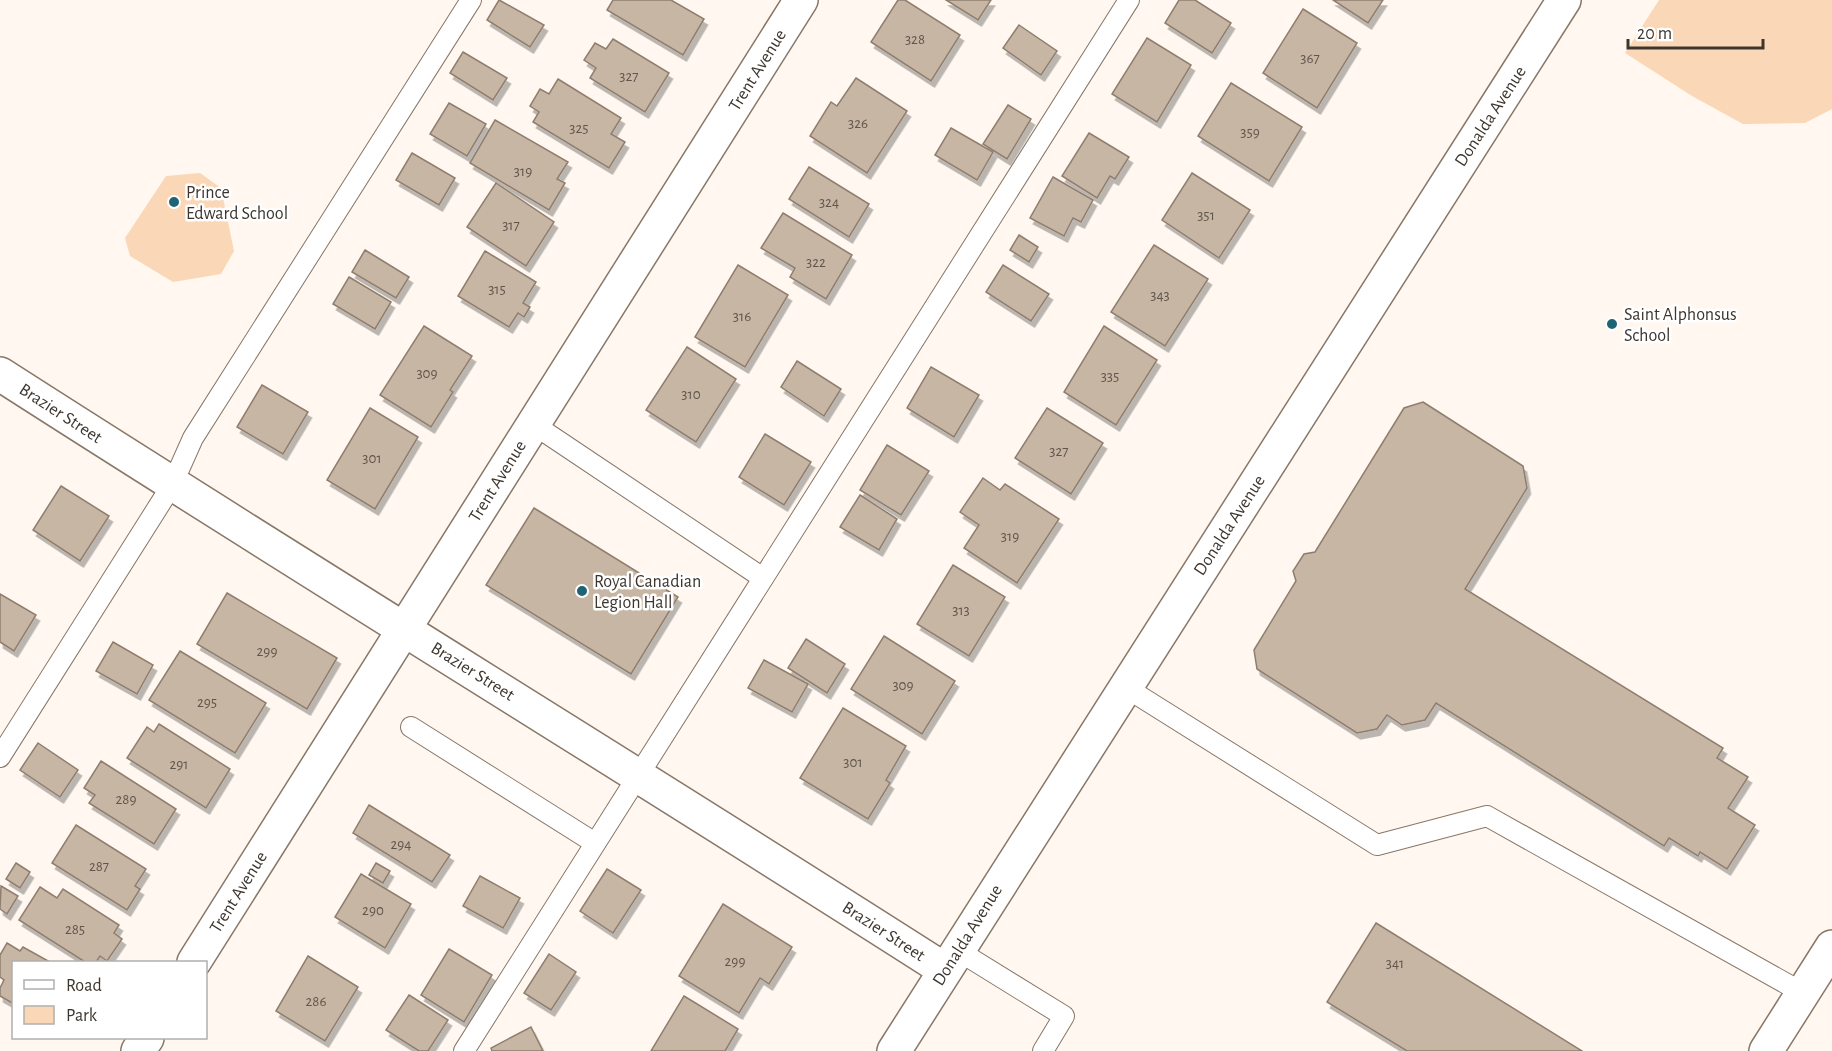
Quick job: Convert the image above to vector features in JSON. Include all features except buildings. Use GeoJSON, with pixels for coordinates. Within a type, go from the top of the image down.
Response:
{"type":"FeatureCollection","features":[{"type":"Feature","properties":{"kind":"street","name":"Trent Avenue"},"geometry":{"type":"LineString","coordinates":[[195,961],[801,0]]}},
{"type":"Feature","properties":{"kind":"street","name":"Donalda Avenue"},"geometry":{"type":"LineString","coordinates":[[894,1051],[1564,0]]}},
{"type":"Feature","properties":{"kind":"street","name":"Brazier Street"},"geometry":{"type":"LineString","coordinates":[[0,374],[172,485],[639,774],[951,960]]}},
{"type":"Feature","properties":{"kind":"street"},"geometry":{"type":"LineString","coordinates":[[1766,1051],[1832,947]]}},
{"type":"Feature","properties":{"kind":"lane"},"geometry":{"type":"LineString","coordinates":[[0,757],[172,485],[193,438],[471,0]]}},
{"type":"Feature","properties":{"kind":"lane"},"geometry":{"type":"LineString","coordinates":[[464,1051],[1130,0]]}},
{"type":"Feature","properties":{"kind":"lane"},"geometry":{"type":"LineString","coordinates":[[533,424],[762,578]]}},
{"type":"Feature","properties":{"kind":"lane"},"geometry":{"type":"LineString","coordinates":[[1125,687],[1377,845],[1488,816],[1803,993]]}},
{"type":"Feature","properties":{"kind":"lane"},"geometry":{"type":"LineString","coordinates":[[411,727],[595,843]]}},
{"type":"Feature","properties":{"kind":"lane"},"geometry":{"type":"LineString","coordinates":[[951,960],[1064,1016],[1043,1051]]}},
{"type":"Feature","properties":{"kind":"green space"},"geometry":{"type":"Polygon","coordinates":[[[1659,0],[1832,0],[1832,109],[1805,123],[1743,124],[1692,96],[1625,53],[1659,0]]]}},
{"type":"Feature","properties":{"kind":"green space"},"geometry":{"type":"Polygon","coordinates":[[[200,173],[221,188],[234,251],[221,274],[173,282],[130,256],[125,238],[166,176],[200,173]]]}},
{"type":"Feature","properties":{"kind":"place","name":"Prince Edward School"},"geometry":{"type":"Point","coordinates":[174,202]}},
{"type":"Feature","properties":{"kind":"place","name":"Saint Alphonsus School"},"geometry":{"type":"Point","coordinates":[1612,324]}},
{"type":"Feature","properties":{"kind":"place","name":"Royal Canadian Legion Hall"},"geometry":{"type":"Point","coordinates":[582,591]}}]}
